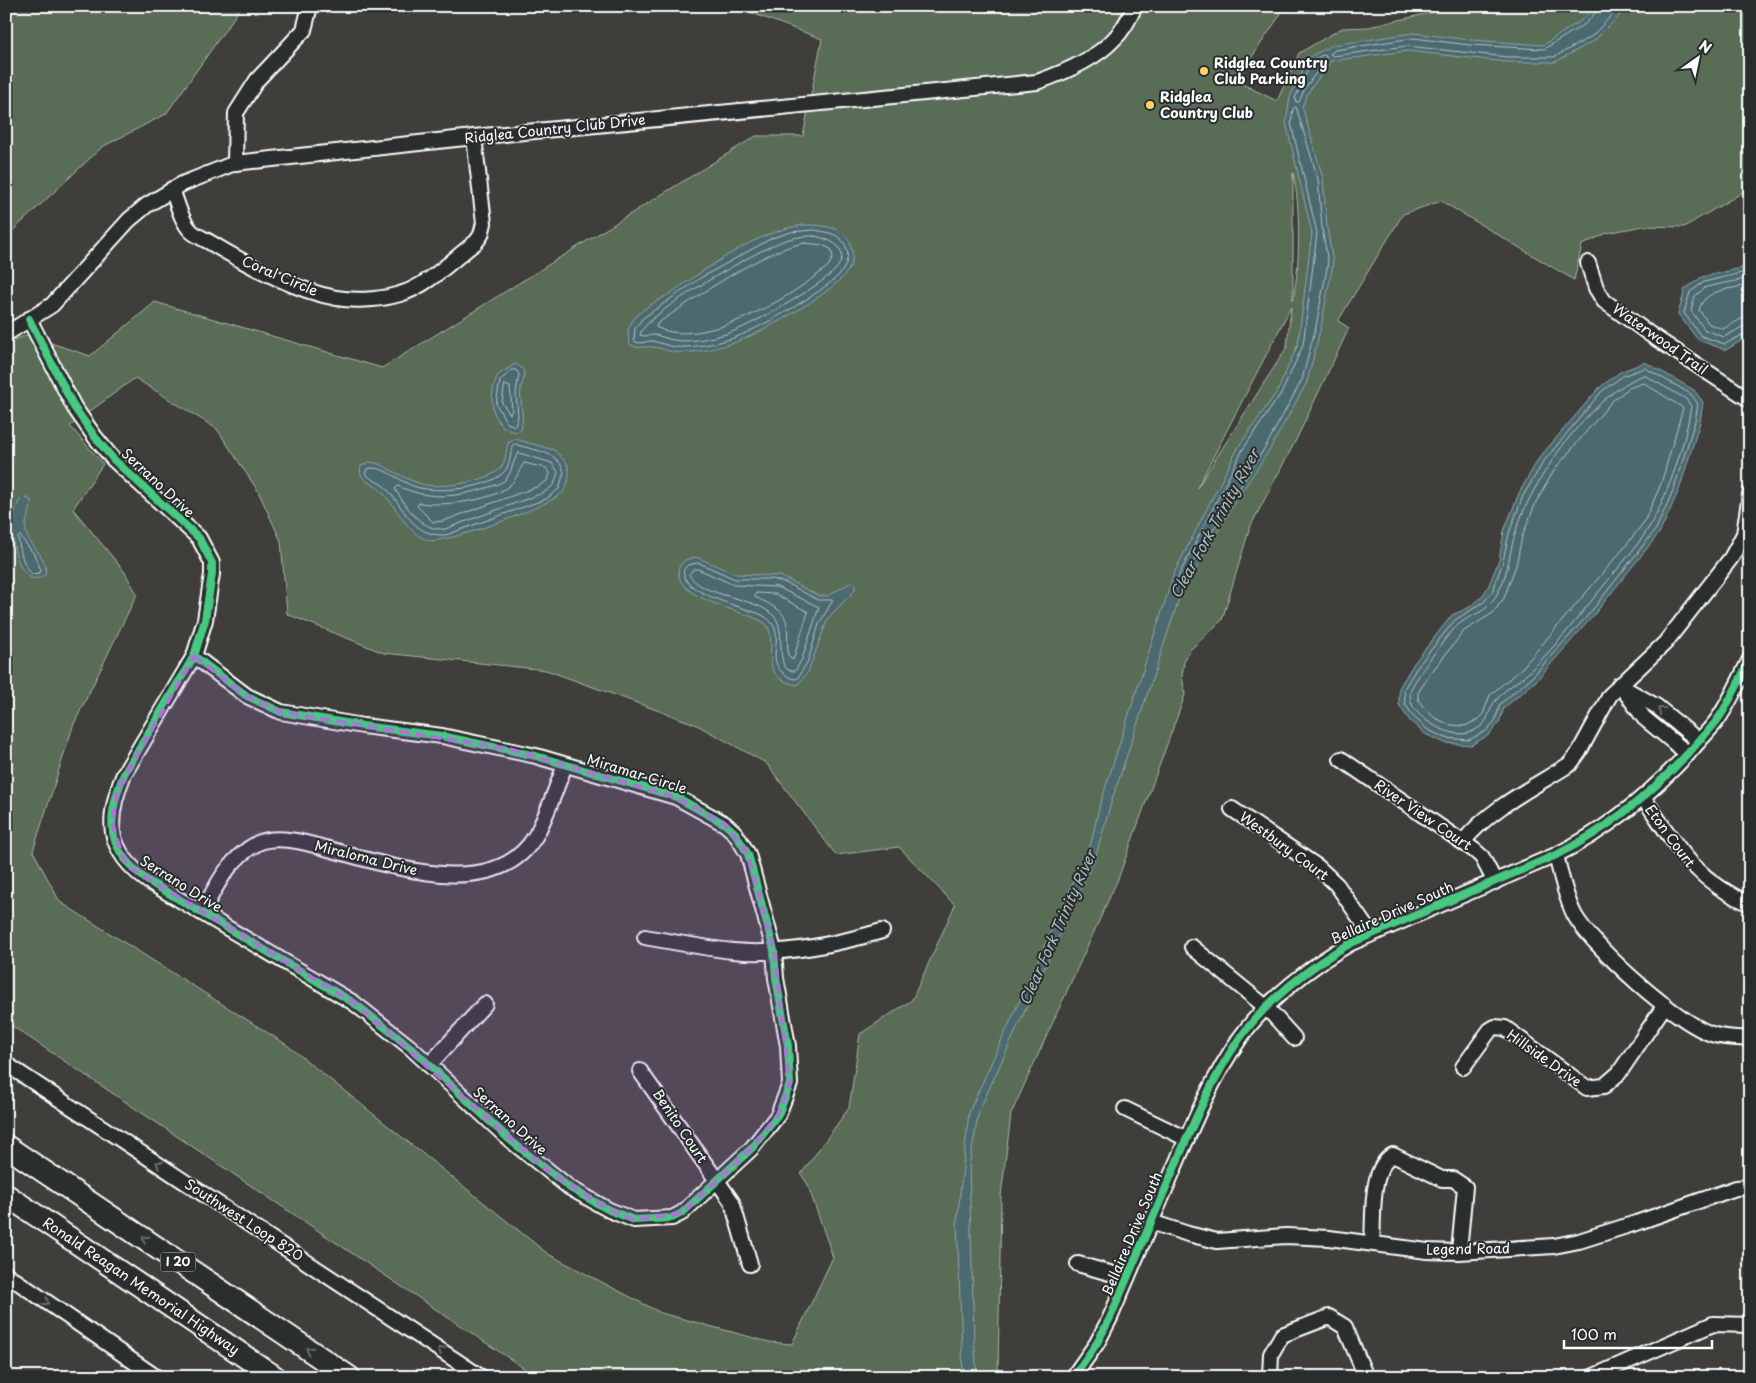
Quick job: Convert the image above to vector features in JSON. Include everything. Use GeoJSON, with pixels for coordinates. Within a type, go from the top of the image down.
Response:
{"type":"FeatureCollection","features":[{"type":"Feature","properties":{"kind":"highway","name":"I 20"},"geometry":{"type":"LineString","coordinates":[[6,1146],[349,1377]]}},
{"type":"Feature","properties":{"kind":"highway","name":"Ronald Reagan Memorial Highway"},"geometry":{"type":"LineString","coordinates":[[6,1195],[276,1377]]}},
{"type":"Feature","properties":{"kind":"street"},"geometry":{"type":"LineString","coordinates":[[235,164],[236,113],[257,80],[304,30],[310,6]]}},
{"type":"Feature","properties":{"kind":"street","name":"Ridglea Country Club Drive"},"geometry":{"type":"LineString","coordinates":[[6,334],[52,305],[129,220],[147,205],[172,189],[235,164],[474,137],[1037,82],[1071,68],[1103,49],[1123,29],[1135,6]]}},
{"type":"Feature","properties":{"kind":"street","name":"Coral Circle"},"geometry":{"type":"LineString","coordinates":[[172,189],[185,222],[191,231],[230,254],[292,284],[316,292],[344,299],[382,298],[402,294],[420,285],[476,242],[481,235],[484,223],[474,137]]}},
{"type":"Feature","properties":{"kind":"street","name":"Waterwood Trail"},"geometry":{"type":"LineString","coordinates":[[1588,263],[1596,288],[1602,299],[1651,335],[1750,400]]}},
{"type":"Feature","properties":{"kind":"street","name":"Serrano Drive"},"geometry":{"type":"LineString","coordinates":[[29,319],[74,406],[95,437],[113,459],[199,538],[205,546],[212,563],[205,620],[194,656],[124,774],[113,808],[112,823],[122,856],[130,868],[148,881],[354,1003],[429,1065],[510,1140],[548,1171],[609,1210],[634,1220],[672,1218],[682,1213],[717,1180]]}},
{"type":"Feature","properties":{"kind":"street"},"geometry":{"type":"LineString","coordinates":[[1463,842],[1490,815],[1570,764],[1579,752],[1610,695],[1665,643],[1731,558],[1744,534],[1750,494]]}},
{"type":"Feature","properties":{"kind":"street","name":"Miramar Circle"},"geometry":{"type":"LineString","coordinates":[[194,656],[247,696],[281,712],[363,726],[442,736],[509,749],[676,798],[725,824],[735,833],[748,854],[774,950],[776,978],[788,1046],[790,1084],[778,1115],[752,1148],[717,1180]]}},
{"type":"Feature","properties":{"kind":"street","name":"Bellaire Drive South"},"geometry":{"type":"LineString","coordinates":[[1074,1377],[1104,1330],[1186,1139],[1212,1085],[1240,1038],[1267,1008],[1321,959],[1370,933],[1495,882],[1580,844],[1643,797],[1688,754],[1716,721],[1730,700],[1750,659]]}},
{"type":"Feature","properties":{"kind":"street"},"geometry":{"type":"LineString","coordinates":[[1619,685],[1656,706],[1699,741]]}},
{"type":"Feature","properties":{"kind":"street"},"geometry":{"type":"LineString","coordinates":[[1619,685],[1644,718],[1688,754]]}},
{"type":"Feature","properties":{"kind":"street","name":"River View Court"},"geometry":{"type":"LineString","coordinates":[[1340,759],[1463,842],[1482,857],[1495,882]]}},
{"type":"Feature","properties":{"kind":"street","name":"Miraloma Drive"},"geometry":{"type":"LineString","coordinates":[[202,913],[220,878],[234,861],[259,842],[277,840],[314,845],[391,866],[430,873],[474,875],[495,869],[512,861],[535,836],[565,765]]}},
{"type":"Feature","properties":{"kind":"street","name":"Eton Court"},"geometry":{"type":"LineString","coordinates":[[1643,797],[1696,871],[1721,890],[1750,904]]}},
{"type":"Feature","properties":{"kind":"street","name":"Westbury Court"},"geometry":{"type":"LineString","coordinates":[[1232,809],[1318,867],[1337,885],[1370,933]]}},
{"type":"Feature","properties":{"kind":"street"},"geometry":{"type":"LineString","coordinates":[[1556,855],[1564,886],[1575,915],[1608,953],[1665,1005],[1700,1028],[1715,1035],[1750,1039]]}},
{"type":"Feature","properties":{"kind":"street"},"geometry":{"type":"LineString","coordinates":[[645,937],[734,951],[774,950],[840,943],[882,930]]}},
{"type":"Feature","properties":{"kind":"street"},"geometry":{"type":"LineString","coordinates":[[1192,947],[1267,1008],[1294,1038]]}},
{"type":"Feature","properties":{"kind":"street"},"geometry":{"type":"LineString","coordinates":[[429,1065],[485,1004]]}},
{"type":"Feature","properties":{"kind":"street","name":"Hillside Drive"},"geometry":{"type":"LineString","coordinates":[[1463,1066],[1490,1030],[1496,1027],[1505,1028],[1587,1088],[1604,1086],[1619,1073],[1665,1005]]}},
{"type":"Feature","properties":{"kind":"street","name":"Southwest Loop 820"},"geometry":{"type":"LineString","coordinates":[[6,1064],[481,1377]]}},
{"type":"Feature","properties":{"kind":"street","name":"Benito Court"},"geometry":{"type":"LineString","coordinates":[[640,1071],[732,1202],[750,1264]]}},
{"type":"Feature","properties":{"kind":"street"},"geometry":{"type":"LineString","coordinates":[[1125,1109],[1186,1139]]}},
{"type":"Feature","properties":{"kind":"street"},"geometry":{"type":"LineString","coordinates":[[1372,1242],[1375,1185],[1380,1168],[1393,1155],[1442,1179],[1453,1179],[1465,1187],[1459,1252]]}},
{"type":"Feature","properties":{"kind":"street","name":"Legend Road"},"geometry":{"type":"LineString","coordinates":[[1151,1222],[1217,1241],[1286,1236],[1372,1242],[1427,1251],[1459,1252],[1560,1245],[1636,1223],[1736,1188],[1750,1187]]}},
{"type":"Feature","properties":{"kind":"street"},"geometry":{"type":"LineString","coordinates":[[1078,1264],[1127,1278]]}},
{"type":"Feature","properties":{"kind":"street"},"geometry":{"type":"LineString","coordinates":[[6,1274],[156,1377]]}},
{"type":"Feature","properties":{"kind":"street"},"geometry":{"type":"LineString","coordinates":[[1270,1377],[1270,1354],[1282,1335],[1329,1317],[1345,1327],[1353,1341],[1366,1377]]}},
{"type":"Feature","properties":{"kind":"street"},"geometry":{"type":"LineString","coordinates":[[1592,1377],[1713,1324],[1750,1325]]}},
{"type":"Feature","properties":{"kind":"highlighted area"},"geometry":{"type":"Polygon","coordinates":[[[194,656],[247,696],[281,712],[509,749],[676,797],[725,824],[748,854],[774,950],[790,1084],[778,1115],[752,1148],[682,1213],[634,1220],[609,1210],[548,1171],[354,1003],[130,868],[122,856],[112,823],[117,790],[194,656]]]}},
{"type":"Feature","properties":{"kind":"green space"},"geometry":{"type":"Polygon","coordinates":[[[6,6],[242,6],[166,114],[102,147],[6,237],[6,6]]]}},
{"type":"Feature","properties":{"kind":"green space"},"geometry":{"type":"Polygon","coordinates":[[[733,6],[1286,6],[1236,81],[1277,101],[1299,53],[1342,28],[1369,27],[1459,6],[1750,6],[1750,188],[1684,227],[1643,226],[1607,233],[1582,245],[1574,280],[1441,201],[1403,214],[1338,321],[1349,328],[1296,440],[1250,527],[1222,620],[1190,650],[1184,662],[1182,676],[1185,695],[1118,879],[1011,1114],[1001,1196],[998,1377],[537,1377],[6,1022],[6,343],[27,335],[90,356],[155,302],[382,368],[756,136],[803,136],[822,39],[733,6]],[[1293,173],[1293,300],[1299,236],[1296,187],[1293,173]],[[1291,307],[1197,488],[1287,347],[1291,307]],[[135,378],[70,426],[103,464],[73,509],[124,571],[137,594],[73,726],[33,851],[60,902],[287,1045],[548,1254],[661,1313],[769,1342],[792,1344],[833,1257],[807,1183],[801,1174],[849,1108],[860,1034],[912,1000],[955,905],[899,847],[836,855],[766,763],[695,724],[546,670],[384,653],[287,614],[281,541],[258,491],[217,429],[135,378]]]}},
{"type":"Feature","properties":{"kind":"water","name":"Clear Fork Trinity River"},"geometry":{"type":"Polygon","coordinates":[[[1595,6],[1629,6],[1594,41],[1555,62],[1507,62],[1407,51],[1331,61],[1309,91],[1302,106],[1323,178],[1327,227],[1333,263],[1321,327],[1307,382],[1270,449],[1235,502],[1180,596],[1111,803],[1095,858],[979,1111],[969,1166],[977,1377],[963,1377],[957,1221],[969,1112],[1091,843],[1099,808],[1174,573],[1239,446],[1278,390],[1298,344],[1312,233],[1286,123],[1290,97],[1309,57],[1333,45],[1413,33],[1471,40],[1543,45],[1582,20],[1595,6]]]}},
{"type":"Feature","properties":{"kind":"water"},"geometry":{"type":"Polygon","coordinates":[[[803,225],[836,229],[847,237],[850,243],[852,262],[849,269],[839,281],[826,291],[793,313],[757,333],[717,348],[695,352],[681,352],[655,347],[638,347],[630,344],[628,330],[630,325],[633,319],[648,306],[751,242],[785,229],[803,225]]]}},
{"type":"Feature","properties":{"kind":"water"},"geometry":{"type":"Polygon","coordinates":[[[1750,266],[1750,335],[1726,350],[1698,340],[1678,314],[1685,289],[1702,277],[1750,266]]]}},
{"type":"Feature","properties":{"kind":"water"},"geometry":{"type":"Polygon","coordinates":[[[1645,362],[1694,390],[1703,402],[1700,422],[1679,490],[1660,532],[1593,616],[1536,681],[1504,708],[1499,723],[1489,735],[1471,745],[1445,743],[1425,734],[1410,721],[1399,705],[1399,688],[1414,663],[1452,615],[1468,608],[1481,598],[1488,587],[1499,560],[1504,531],[1519,493],[1539,458],[1599,388],[1620,372],[1645,362]]]}},
{"type":"Feature","properties":{"kind":"water"},"geometry":{"type":"Polygon","coordinates":[[[515,364],[522,368],[524,378],[521,388],[522,425],[521,430],[515,432],[506,429],[500,423],[493,408],[492,400],[498,375],[515,364]]]}},
{"type":"Feature","properties":{"kind":"water"},"geometry":{"type":"Polygon","coordinates":[[[515,439],[554,450],[567,463],[569,476],[565,490],[555,498],[539,506],[497,523],[453,537],[427,540],[419,536],[407,524],[386,496],[377,487],[363,478],[360,471],[361,466],[370,462],[379,464],[425,485],[443,486],[466,483],[497,472],[503,464],[508,443],[515,439]]]}},
{"type":"Feature","properties":{"kind":"water"},"geometry":{"type":"Polygon","coordinates":[[[23,497],[31,500],[26,522],[27,536],[43,559],[46,569],[45,575],[35,578],[26,574],[19,564],[15,551],[13,520],[16,506],[23,497]]]}},
{"type":"Feature","properties":{"kind":"water"},"geometry":{"type":"Polygon","coordinates":[[[696,557],[736,574],[780,576],[819,596],[827,596],[850,583],[855,584],[855,590],[828,618],[808,672],[797,685],[784,681],[776,675],[772,667],[770,632],[766,624],[697,596],[686,588],[680,578],[679,567],[685,560],[696,557]]]}},
{"type":"Feature","properties":{"kind":"cycle path"},"geometry":{"type":"LineString","coordinates":[[29,319],[74,407],[95,437],[113,459],[199,538],[212,563],[205,620],[194,656],[124,774],[118,791],[112,820],[113,833],[117,846],[124,858],[148,881],[354,1003],[410,1047],[510,1140],[570,1188],[609,1210],[634,1220],[672,1218],[682,1213],[752,1148],[778,1115],[790,1084],[788,1046],[776,978],[774,950],[748,854],[735,833],[725,824],[676,797],[536,756],[442,736],[363,726],[281,712],[247,696],[194,656]]}},
{"type":"Feature","properties":{"kind":"cycle path"},"geometry":{"type":"LineString","coordinates":[[1073,1377],[1097,1343],[1110,1318],[1203,1103],[1220,1069],[1240,1038],[1276,997],[1321,962],[1351,943],[1556,855],[1576,845],[1612,821],[1663,779],[1718,719],[1750,659]]}},
{"type":"Feature","properties":{"kind":"place","name":"Ridglea Country Club Parking"},"geometry":{"type":"Point","coordinates":[1204,71]}},
{"type":"Feature","properties":{"kind":"place","name":"Ridglea Country Club"},"geometry":{"type":"Point","coordinates":[1150,105]}}]}
